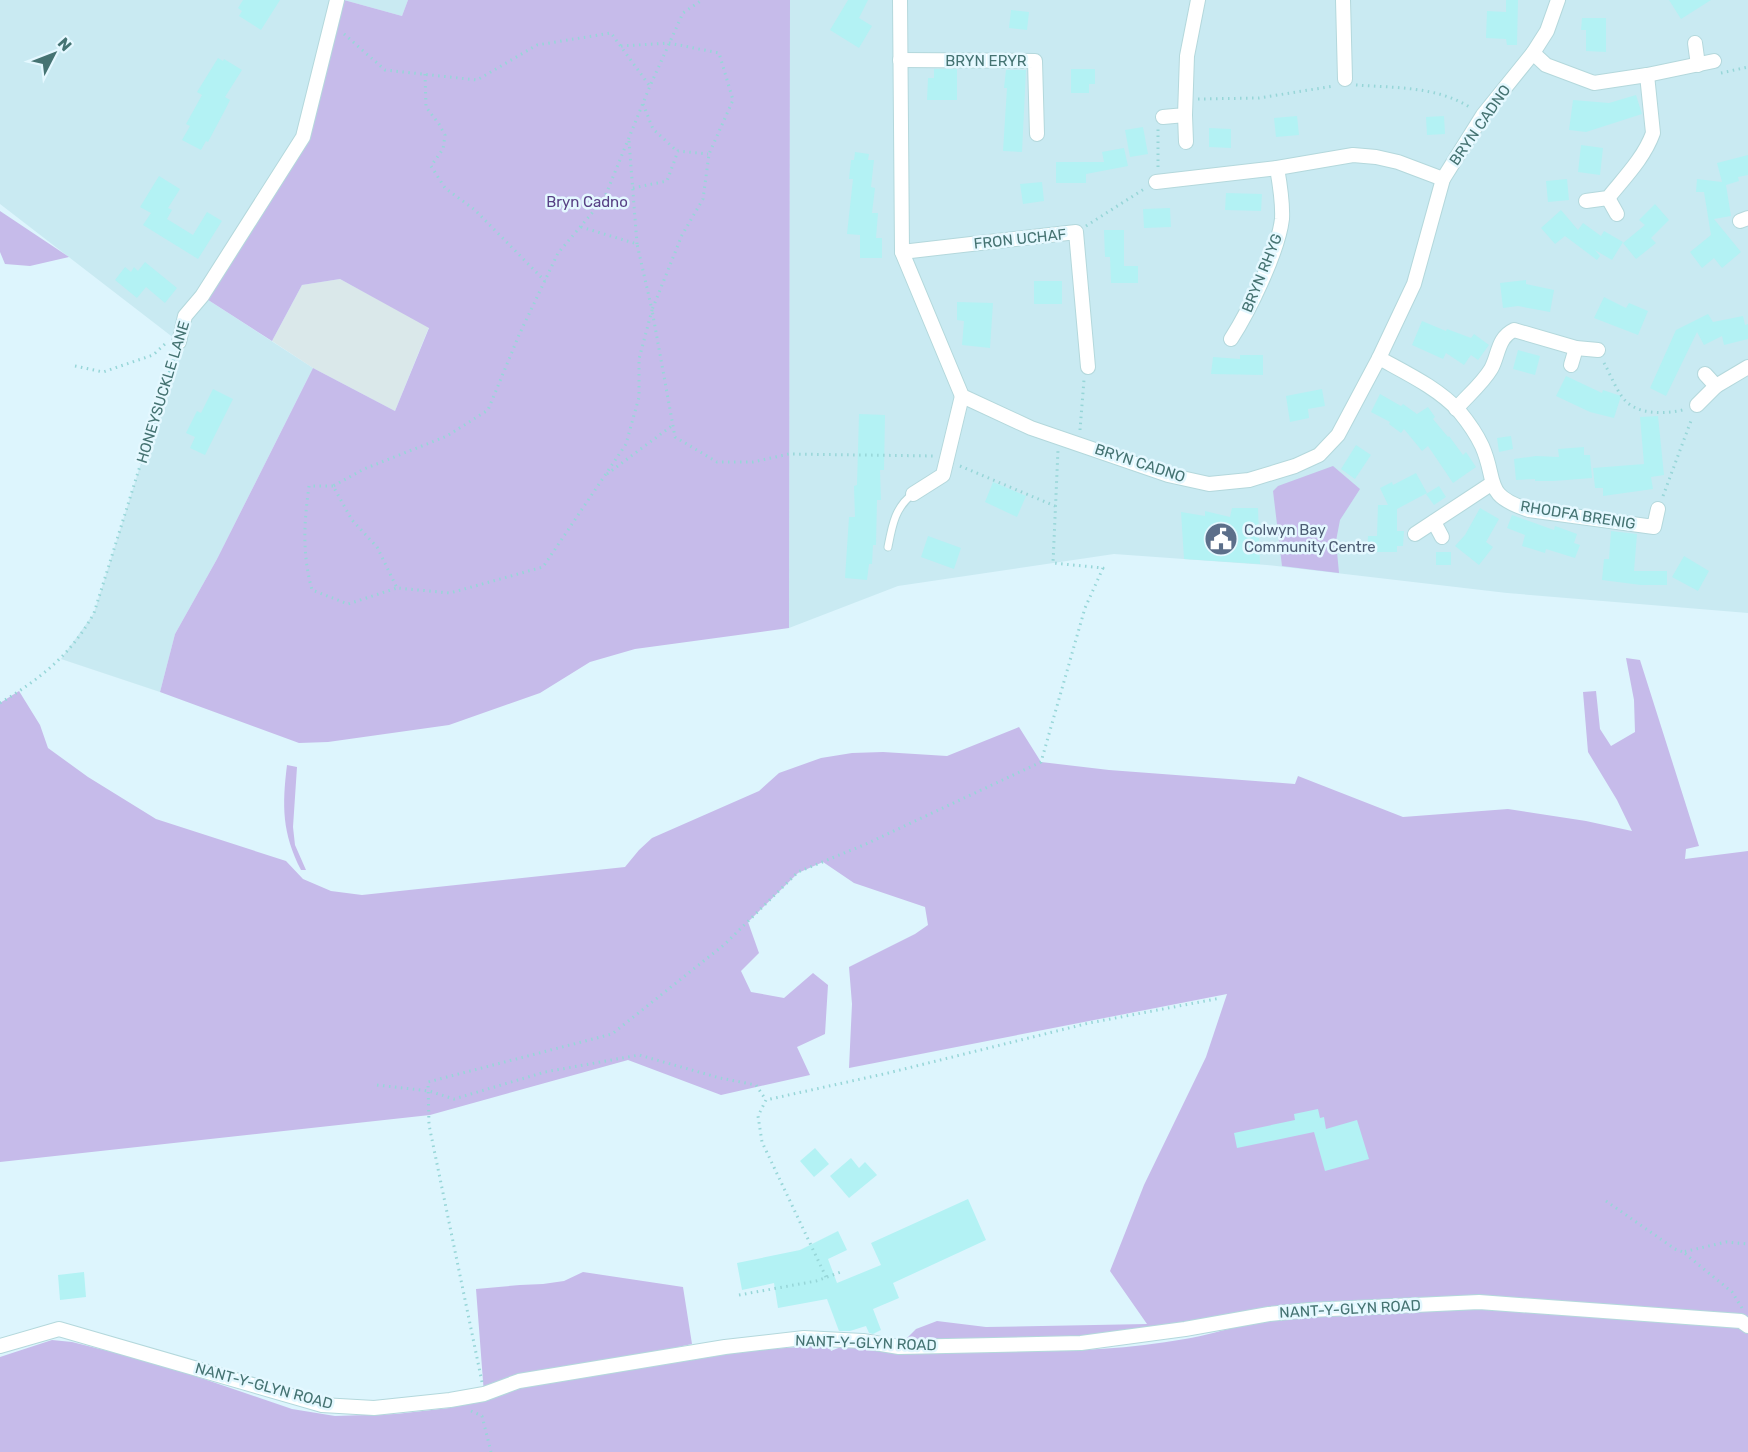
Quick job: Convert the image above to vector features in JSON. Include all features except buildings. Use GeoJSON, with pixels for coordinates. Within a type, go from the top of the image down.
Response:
{"type":"FeatureCollection","features":[{"type":"Feature","properties":{"kind":"street","name":"HONEYSUCKLE LANE"},"geometry":{"type":"LineString","coordinates":[[179,337],[185,316],[202,296],[303,138],[336,0]]}},
{"type":"Feature","properties":{"kind":"street"},"geometry":{"type":"LineString","coordinates":[[900,0],[902,252],[962,396],[943,475],[913,494]]}},
{"type":"Feature","properties":{"kind":"street"},"geometry":{"type":"LineString","coordinates":[[1186,142],[1187,56],[1198,0]]}},
{"type":"Feature","properties":{"kind":"street"},"geometry":{"type":"LineString","coordinates":[[1342,83],[1343,0]]}},
{"type":"Feature","properties":{"kind":"street","name":"BRYN CADNO"},"geometry":{"type":"LineString","coordinates":[[962,396],[1031,428],[1168,475],[1209,483],[1249,480],[1294,466],[1319,455],[1338,435],[1379,358],[1414,284],[1443,179],[1483,115],[1547,31],[1558,0]]}},
{"type":"Feature","properties":{"kind":"street"},"geometry":{"type":"LineString","coordinates":[[1695,43],[1698,65]]}},
{"type":"Feature","properties":{"kind":"street"},"geometry":{"type":"LineString","coordinates":[[1533,52],[1546,65],[1594,83],[1714,61]]}},
{"type":"Feature","properties":{"kind":"street","name":"BRYN ERYR"},"geometry":{"type":"LineString","coordinates":[[900,60],[1035,61],[1037,134]]}},
{"type":"Feature","properties":{"kind":"street"},"geometry":{"type":"LineString","coordinates":[[1586,201],[1608,198],[1640,157],[1653,133],[1647,75]]}},
{"type":"Feature","properties":{"kind":"street"},"geometry":{"type":"LineString","coordinates":[[1163,117],[1185,116]]}},
{"type":"Feature","properties":{"kind":"street"},"geometry":{"type":"LineString","coordinates":[[1158,181],[1277,168],[1353,155],[1398,162],[1443,179]]}},
{"type":"Feature","properties":{"kind":"street","name":"BRYN RHYG"},"geometry":{"type":"LineString","coordinates":[[1231,339],[1252,303],[1279,235],[1282,203],[1277,168]]}},
{"type":"Feature","properties":{"kind":"street"},"geometry":{"type":"LineString","coordinates":[[1608,198],[1617,214]]}},
{"type":"Feature","properties":{"kind":"street","name":"FRON UCHAF"},"geometry":{"type":"LineString","coordinates":[[902,252],[1076,232],[1088,367]]}},
{"type":"Feature","properties":{"kind":"street"},"geometry":{"type":"LineString","coordinates":[[1456,409],[1491,369],[1500,344],[1508,333],[1514,330],[1576,348],[1598,350]]}},
{"type":"Feature","properties":{"kind":"street"},"geometry":{"type":"LineString","coordinates":[[1571,364],[1576,348]]}},
{"type":"Feature","properties":{"kind":"street"},"geometry":{"type":"LineString","coordinates":[[1379,358],[1418,380],[1456,409],[1470,425],[1482,446],[1491,484],[1415,534]]}},
{"type":"Feature","properties":{"kind":"street"},"geometry":{"type":"LineString","coordinates":[[1697,405],[1716,386],[1748,367]]}},
{"type":"Feature","properties":{"kind":"street"},"geometry":{"type":"LineString","coordinates":[[1706,374],[1716,386]]}},
{"type":"Feature","properties":{"kind":"street","name":"RHODFA BRENIG"},"geometry":{"type":"LineString","coordinates":[[1491,484],[1498,495],[1510,504],[1529,510],[1654,527],[1658,509]]}},
{"type":"Feature","properties":{"kind":"street"},"geometry":{"type":"LineString","coordinates":[[1434,522],[1442,537]]}},
{"type":"Feature","properties":{"kind":"street","name":"NANT-Y-GLYN ROAD"},"geometry":{"type":"LineString","coordinates":[[0,1346],[59,1329],[322,1404],[374,1408],[450,1400],[484,1394],[519,1382],[725,1347],[804,1338],[863,1341],[899,1347],[1081,1343],[1269,1314],[1479,1302],[1741,1321],[1748,1326]]}},
{"type":"Feature","properties":{"kind":"lane"},"geometry":{"type":"LineString","coordinates":[[888,547],[891,528],[898,509],[904,500],[913,494]]}},
{"type":"Feature","properties":{"kind":"path"},"geometry":{"type":"LineString","coordinates":[[621,46],[669,43],[718,53],[733,100],[709,154],[703,199],[682,235],[652,310],[639,359],[639,397],[626,444],[543,567],[450,593],[397,588],[348,604],[312,590],[306,568],[303,527],[309,486],[333,486],[364,469],[447,436],[488,410],[558,253],[604,200],[628,138],[650,86],[669,43],[682,13],[702,0]]}},
{"type":"Feature","properties":{"kind":"path"},"geometry":{"type":"LineString","coordinates":[[331,23],[385,70],[477,80],[537,45],[611,33],[650,86]]}},
{"type":"Feature","properties":{"kind":"path"},"geometry":{"type":"LineString","coordinates":[[1714,61],[1721,74],[1748,67]]}},
{"type":"Feature","properties":{"kind":"path"},"geometry":{"type":"LineString","coordinates":[[425,74],[426,107],[445,135],[443,149],[431,166],[445,188],[475,210],[545,281]]}},
{"type":"Feature","properties":{"kind":"path"},"geometry":{"type":"LineString","coordinates":[[1185,99],[1259,98],[1342,83],[1422,90],[1446,95],[1483,115]]}},
{"type":"Feature","properties":{"kind":"path"},"geometry":{"type":"LineString","coordinates":[[643,103],[653,129],[678,151],[709,154]]}},
{"type":"Feature","properties":{"kind":"path"},"geometry":{"type":"LineString","coordinates":[[1076,232],[1158,181],[1158,130],[1159,121],[1163,117]]}},
{"type":"Feature","properties":{"kind":"path"},"geometry":{"type":"LineString","coordinates":[[628,138],[637,244],[652,310],[675,437],[717,462],[753,462],[789,454],[938,456],[1055,506]]}},
{"type":"Feature","properties":{"kind":"path"},"geometry":{"type":"LineString","coordinates":[[633,188],[667,181],[678,151]]}},
{"type":"Feature","properties":{"kind":"path"},"geometry":{"type":"LineString","coordinates":[[580,227],[637,244]]}},
{"type":"Feature","properties":{"kind":"path"},"geometry":{"type":"LineString","coordinates":[[75,366],[103,372],[153,355],[179,337]]}},
{"type":"Feature","properties":{"kind":"path","name":"HONEYSUCKLE LANE"},"geometry":{"type":"LineString","coordinates":[[0,703],[61,659],[84,632],[94,613],[179,337]]}},
{"type":"Feature","properties":{"kind":"path"},"geometry":{"type":"LineString","coordinates":[[1598,350],[1628,403],[1638,409],[1675,412],[1697,405]]}},
{"type":"Feature","properties":{"kind":"path"},"geometry":{"type":"LineString","coordinates":[[1079,444],[1084,381],[1088,367]]}},
{"type":"Feature","properties":{"kind":"path"},"geometry":{"type":"LineString","coordinates":[[1658,509],[1697,405]]}},
{"type":"Feature","properties":{"kind":"path"},"geometry":{"type":"LineString","coordinates":[[604,477],[673,425]]}},
{"type":"Feature","properties":{"kind":"path"},"geometry":{"type":"LineString","coordinates":[[484,1394],[429,1125],[428,1082],[612,1034],[725,944],[798,873],[866,844],[1041,762],[1085,608],[1103,568],[1053,563],[1058,437]]}},
{"type":"Feature","properties":{"kind":"path"},"geometry":{"type":"LineString","coordinates":[[333,486],[352,520],[377,547],[397,588]]}},
{"type":"Feature","properties":{"kind":"path"},"geometry":{"type":"LineString","coordinates":[[766,1100],[888,1073],[1089,1023],[1221,999]]}},
{"type":"Feature","properties":{"kind":"path"},"geometry":{"type":"LineString","coordinates":[[377,1085],[429,1091],[454,1099],[545,1072],[639,1054],[720,1078],[756,1085],[766,1100]]}},
{"type":"Feature","properties":{"kind":"path"},"geometry":{"type":"LineString","coordinates":[[766,1100],[758,1116],[762,1142],[826,1277]]}},
{"type":"Feature","properties":{"kind":"path"},"geometry":{"type":"LineString","coordinates":[[1606,1202],[1675,1249],[1683,1252],[1732,1292],[1743,1309]]}},
{"type":"Feature","properties":{"kind":"path"},"geometry":{"type":"LineString","coordinates":[[1683,1252],[1726,1242],[1748,1244]]}},
{"type":"Feature","properties":{"kind":"path"},"geometry":{"type":"LineString","coordinates":[[740,1295],[816,1281],[841,1272]]}},
{"type":"Feature","properties":{"kind":"path"},"geometry":{"type":"LineString","coordinates":[[450,1400],[482,1416],[491,1452]]}},
{"type":"Feature","properties":{"kind":"shaded area"},"geometry":{"type":"Polygon","coordinates":[[[0,0],[337,0],[303,137],[202,296],[313,368],[217,559],[175,634],[160,692],[61,659],[94,613],[179,342],[0,204],[0,0]]]}},
{"type":"Feature","properties":{"kind":"shaded area"},"geometry":{"type":"Polygon","coordinates":[[[344,0],[408,0],[402,16],[344,0]]]}},
{"type":"Feature","properties":{"kind":"shaded area"},"geometry":{"type":"Polygon","coordinates":[[[790,0],[1748,0],[1748,613],[1507,593],[1267,565],[1114,554],[898,586],[789,628],[790,0]]]}},
{"type":"Feature","properties":{"kind":"shaded area"},"geometry":{"type":"Polygon","coordinates":[[[340,279],[429,327],[395,411],[313,368],[272,341],[302,285],[340,279]]]}},
{"type":"Feature","properties":{"kind":"green space","name":"Bryn Cadno"},"geometry":{"type":"Polygon","coordinates":[[[337,0],[402,16],[408,0],[790,0],[789,628],[635,649],[590,662],[540,693],[449,725],[328,742],[299,743],[160,692],[175,634],[217,559],[313,368],[395,411],[429,328],[340,279],[302,285],[272,341],[202,296],[303,137],[337,0]]]}},
{"type":"Feature","properties":{"kind":"green space"},"geometry":{"type":"Polygon","coordinates":[[[0,211],[69,257],[30,266],[5,264],[0,252],[0,211]]]}},
{"type":"Feature","properties":{"kind":"green space"},"geometry":{"type":"Polygon","coordinates":[[[1333,466],[1360,489],[1340,520],[1336,541],[1339,573],[1282,566],[1273,491],[1278,486],[1333,466]]]}},
{"type":"Feature","properties":{"kind":"green space"},"geometry":{"type":"Polygon","coordinates":[[[1626,658],[1640,660],[1699,846],[1686,849],[1685,859],[1748,851],[1748,1452],[0,1452],[0,1357],[52,1340],[72,1342],[160,1364],[292,1409],[335,1416],[396,1414],[449,1408],[444,1401],[484,1394],[476,1289],[564,1281],[583,1272],[683,1287],[692,1344],[519,1381],[484,1395],[486,1401],[521,1388],[753,1350],[829,1345],[831,1351],[843,1346],[1014,1352],[1100,1349],[1185,1339],[1243,1325],[1050,1340],[903,1342],[916,1329],[937,1321],[986,1327],[1147,1324],[1110,1271],[1144,1185],[1206,1057],[1227,994],[849,1068],[852,1004],[849,967],[915,934],[928,925],[925,907],[854,883],[823,862],[798,873],[748,922],[759,953],[741,971],[751,992],[784,998],[813,973],[828,985],[825,1034],[797,1047],[810,1075],[721,1095],[628,1060],[430,1115],[0,1162],[0,703],[19,691],[40,725],[48,748],[88,777],[156,819],[286,861],[303,879],[331,891],[362,895],[625,867],[652,838],[759,791],[779,773],[821,758],[852,753],[883,752],[947,756],[1019,727],[1041,762],[1109,770],[1295,784],[1298,776],[1403,817],[1508,809],[1586,821],[1632,831],[1617,800],[1588,752],[1583,692],[1596,691],[1600,729],[1611,746],[1635,732],[1634,700],[1626,658]]]}},
{"type":"Feature","properties":{"kind":"green space"},"geometry":{"type":"Polygon","coordinates":[[[287,765],[297,767],[293,827],[295,845],[306,870],[301,870],[287,831],[284,794],[287,765]]]}},
{"type":"Feature","properties":{"kind":"place","name":"Colwyn Bay Community Centre"},"geometry":{"type":"Point","coordinates":[1221,539]}}]}
